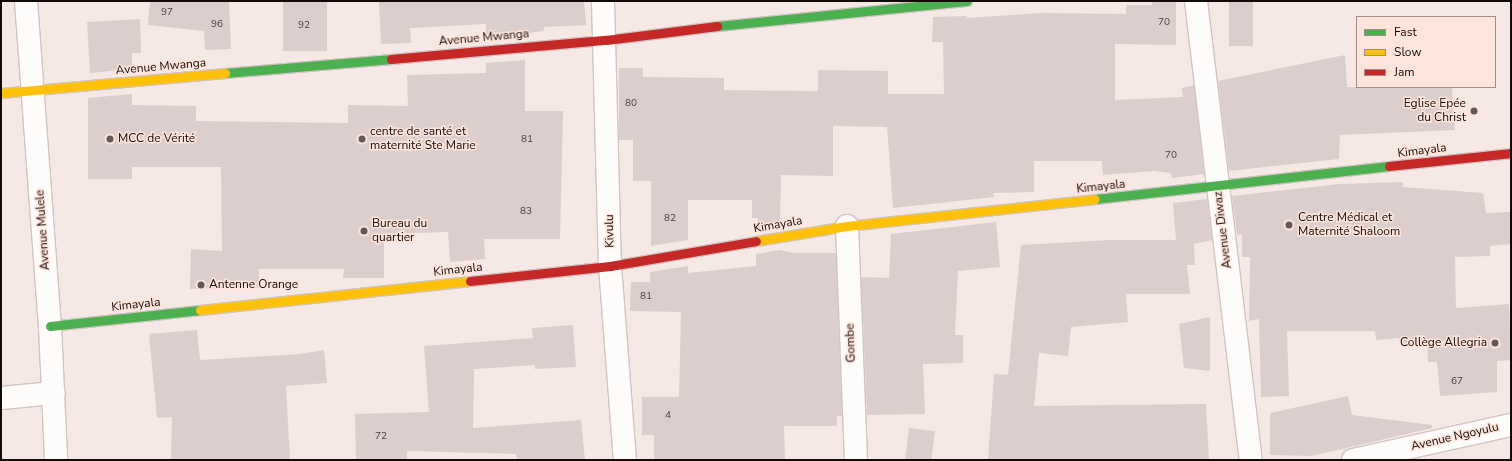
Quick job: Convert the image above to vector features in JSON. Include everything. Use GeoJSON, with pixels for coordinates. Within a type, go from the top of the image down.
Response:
{"type":"FeatureCollection","features":[{"type":"Feature","properties":{"kind":"street","name":"Avenue Mulele"},"geometry":{"type":"LineString","coordinates":[[26,1],[50,326],[56,460]]}},
{"type":"Feature","properties":{"kind":"street","name":"Kivulu"},"geometry":{"type":"LineString","coordinates":[[603,1],[606,40],[610,266],[625,460]]}},
{"type":"Feature","properties":{"kind":"street","name":"Avenue Mwanga"},"geometry":{"type":"LineString","coordinates":[[1,93],[606,40],[786,18],[967,1]]}},
{"type":"Feature","properties":{"kind":"street","name":"Avenue Diwaz"},"geometry":{"type":"LineString","coordinates":[[1196,1],[1251,460]]}},
{"type":"Feature","properties":{"kind":"street","name":"Kimayala"},"geometry":{"type":"LineString","coordinates":[[50,326],[610,266],[847,226],[1218,187],[1511,153]]}},
{"type":"Feature","properties":{"kind":"street","name":"Gombe"},"geometry":{"type":"LineString","coordinates":[[847,226],[856,460]]}},
{"type":"Feature","properties":{"kind":"street"},"geometry":{"type":"LineString","coordinates":[[1,398],[54,393]]}},
{"type":"Feature","properties":{"kind":"street","name":"Avenue Ngoyulu"},"geometry":{"type":"LineString","coordinates":[[1353,460],[1511,425]]}},
{"type":"Feature","properties":{"kind":"building"},"geometry":{"type":"Polygon","coordinates":[[[150,1],[229,1],[231,49],[205,50],[204,31],[148,25],[150,1]]]}},
{"type":"Feature","properties":{"kind":"building"},"geometry":{"type":"Polygon","coordinates":[[[283,1],[327,1],[327,51],[283,51],[283,1]]]}},
{"type":"Feature","properties":{"kind":"building"},"geometry":{"type":"Polygon","coordinates":[[[379,1],[584,1],[586,25],[544,27],[544,31],[486,38],[486,24],[410,28],[411,43],[381,44],[379,1]]]}},
{"type":"Feature","properties":{"kind":"building"},"geometry":{"type":"Polygon","coordinates":[[[1152,1],[1176,1],[1176,45],[1115,44],[1115,100],[1183,97],[1182,88],[1194,85],[1204,174],[1172,178],[1171,173],[1153,171],[1103,175],[1102,161],[1034,161],[1034,192],[993,193],[994,197],[893,208],[887,127],[833,126],[833,176],[781,175],[780,225],[757,228],[758,218],[752,218],[752,200],[688,200],[688,240],[651,246],[651,181],[633,181],[633,140],[619,140],[619,68],[643,68],[643,77],[724,78],[724,90],[818,91],[818,70],[888,71],[888,94],[944,94],[943,42],[932,42],[933,17],[967,16],[967,18],[1040,13],[1126,14],[1126,5],[1152,5],[1152,1]]]}},
{"type":"Feature","properties":{"kind":"building"},"geometry":{"type":"Polygon","coordinates":[[[1229,1],[1253,1],[1253,46],[1229,46],[1229,1]]]}},
{"type":"Feature","properties":{"kind":"building"},"geometry":{"type":"Polygon","coordinates":[[[140,19],[141,53],[132,53],[132,69],[90,73],[87,22],[140,19]]]}},
{"type":"Feature","properties":{"kind":"building"},"geometry":{"type":"Polygon","coordinates":[[[1345,55],[1347,87],[1452,88],[1455,130],[1340,135],[1339,159],[1229,171],[1218,81],[1345,55]]]}},
{"type":"Feature","properties":{"kind":"building"},"geometry":{"type":"Polygon","coordinates":[[[525,60],[525,111],[563,111],[560,239],[484,239],[485,259],[450,262],[448,232],[384,234],[384,278],[343,278],[344,269],[259,269],[259,288],[190,289],[191,249],[222,251],[221,167],[132,167],[132,179],[88,179],[88,98],[132,94],[132,105],[196,106],[196,121],[348,123],[348,105],[408,106],[407,75],[486,73],[486,63],[525,60]]]}},
{"type":"Feature","properties":{"kind":"building"},"geometry":{"type":"Polygon","coordinates":[[[1403,182],[1403,187],[1483,193],[1486,213],[1511,212],[1511,244],[1490,246],[1490,256],[1455,257],[1456,308],[1509,304],[1511,360],[1497,361],[1497,392],[1440,396],[1437,362],[1428,362],[1427,341],[1401,345],[1399,338],[1376,340],[1375,331],[1287,331],[1289,396],[1261,397],[1259,319],[1249,321],[1250,257],[1242,257],[1242,234],[1237,235],[1232,196],[1339,184],[1403,182]]]}},
{"type":"Feature","properties":{"kind":"building"},"geometry":{"type":"Polygon","coordinates":[[[1207,199],[1212,240],[1194,244],[1195,265],[1187,265],[1190,294],[1126,294],[1128,322],[1071,327],[1068,356],[1039,353],[1034,406],[1206,404],[1209,460],[988,460],[994,374],[1008,375],[1021,245],[1111,240],[1176,240],[1173,203],[1207,199]]]}},
{"type":"Feature","properties":{"kind":"building"},"geometry":{"type":"Polygon","coordinates":[[[996,222],[1000,267],[958,271],[955,335],[963,335],[963,363],[923,364],[925,414],[867,415],[861,277],[889,278],[891,234],[996,222]]]}},
{"type":"Feature","properties":{"kind":"building"},"geometry":{"type":"Polygon","coordinates":[[[780,250],[794,253],[836,253],[842,416],[837,416],[837,426],[784,426],[785,460],[654,460],[654,435],[642,435],[642,397],[679,397],[681,312],[630,311],[631,282],[650,282],[650,272],[688,266],[688,273],[756,266],[756,254],[780,250]]]}},
{"type":"Feature","properties":{"kind":"building"},"geometry":{"type":"Polygon","coordinates":[[[1210,317],[1210,371],[1184,368],[1179,324],[1210,317]]]}},
{"type":"Feature","properties":{"kind":"building"},"geometry":{"type":"Polygon","coordinates":[[[573,325],[576,367],[535,369],[535,365],[474,369],[473,428],[581,420],[585,460],[517,460],[516,454],[407,451],[407,460],[356,460],[355,414],[429,412],[424,346],[533,338],[532,328],[573,325]]]}},
{"type":"Feature","properties":{"kind":"building"},"geometry":{"type":"Polygon","coordinates":[[[197,330],[200,360],[300,354],[324,350],[327,383],[286,386],[290,460],[171,460],[172,417],[157,418],[149,334],[197,330]]]}},
{"type":"Feature","properties":{"kind":"building"},"geometry":{"type":"Polygon","coordinates":[[[1348,396],[1352,415],[1432,425],[1432,428],[1312,456],[1270,455],[1270,413],[1348,396]]]}},
{"type":"Feature","properties":{"kind":"building"},"geometry":{"type":"Polygon","coordinates":[[[909,428],[935,431],[931,460],[905,460],[909,428]]]}},
{"type":"Feature","properties":{"kind":"traffic: fast"},"geometry":{"type":"LineString","coordinates":[[717,26],[967,1]]}},
{"type":"Feature","properties":{"kind":"traffic: fast"},"geometry":{"type":"LineString","coordinates":[[225,73],[391,59]]}},
{"type":"Feature","properties":{"kind":"traffic: fast"},"geometry":{"type":"LineString","coordinates":[[1095,199],[1389,166]]}},
{"type":"Feature","properties":{"kind":"traffic: fast"},"geometry":{"type":"LineString","coordinates":[[50,326],[200,310]]}},
{"type":"Feature","properties":{"kind":"traffic: slow"},"geometry":{"type":"LineString","coordinates":[[1,93],[225,73]]}},
{"type":"Feature","properties":{"kind":"traffic: slow"},"geometry":{"type":"LineString","coordinates":[[756,241],[847,226],[1095,199]]}},
{"type":"Feature","properties":{"kind":"traffic: slow"},"geometry":{"type":"LineString","coordinates":[[200,310],[470,281]]}},
{"type":"Feature","properties":{"kind":"traffic: jam"},"geometry":{"type":"LineString","coordinates":[[391,59],[606,40],[717,26]]}},
{"type":"Feature","properties":{"kind":"traffic: jam"},"geometry":{"type":"LineString","coordinates":[[1389,166],[1511,153]]}},
{"type":"Feature","properties":{"kind":"traffic: jam"},"geometry":{"type":"LineString","coordinates":[[470,281],[610,266],[756,241]]}},
{"type":"Feature","properties":{"kind":"place","name":"Eglise Epée du Christ"},"geometry":{"type":"Point","coordinates":[1474,111]}},
{"type":"Feature","properties":{"kind":"place","name":"MCC de Vérité"},"geometry":{"type":"Point","coordinates":[110,139]}},
{"type":"Feature","properties":{"kind":"place","name":"centre de santé et maternité Ste Marie"},"geometry":{"type":"Point","coordinates":[362,139]}},
{"type":"Feature","properties":{"kind":"place","name":"Centre Médical et Maternité Shaloom"},"geometry":{"type":"Point","coordinates":[1289,225]}},
{"type":"Feature","properties":{"kind":"place","name":"Bureau du quartier"},"geometry":{"type":"Point","coordinates":[364,231]}},
{"type":"Feature","properties":{"kind":"place","name":"Antenne Orange"},"geometry":{"type":"Point","coordinates":[201,285]}},
{"type":"Feature","properties":{"kind":"place","name":"Collège Allegria"},"geometry":{"type":"Point","coordinates":[1495,343]}}]}
